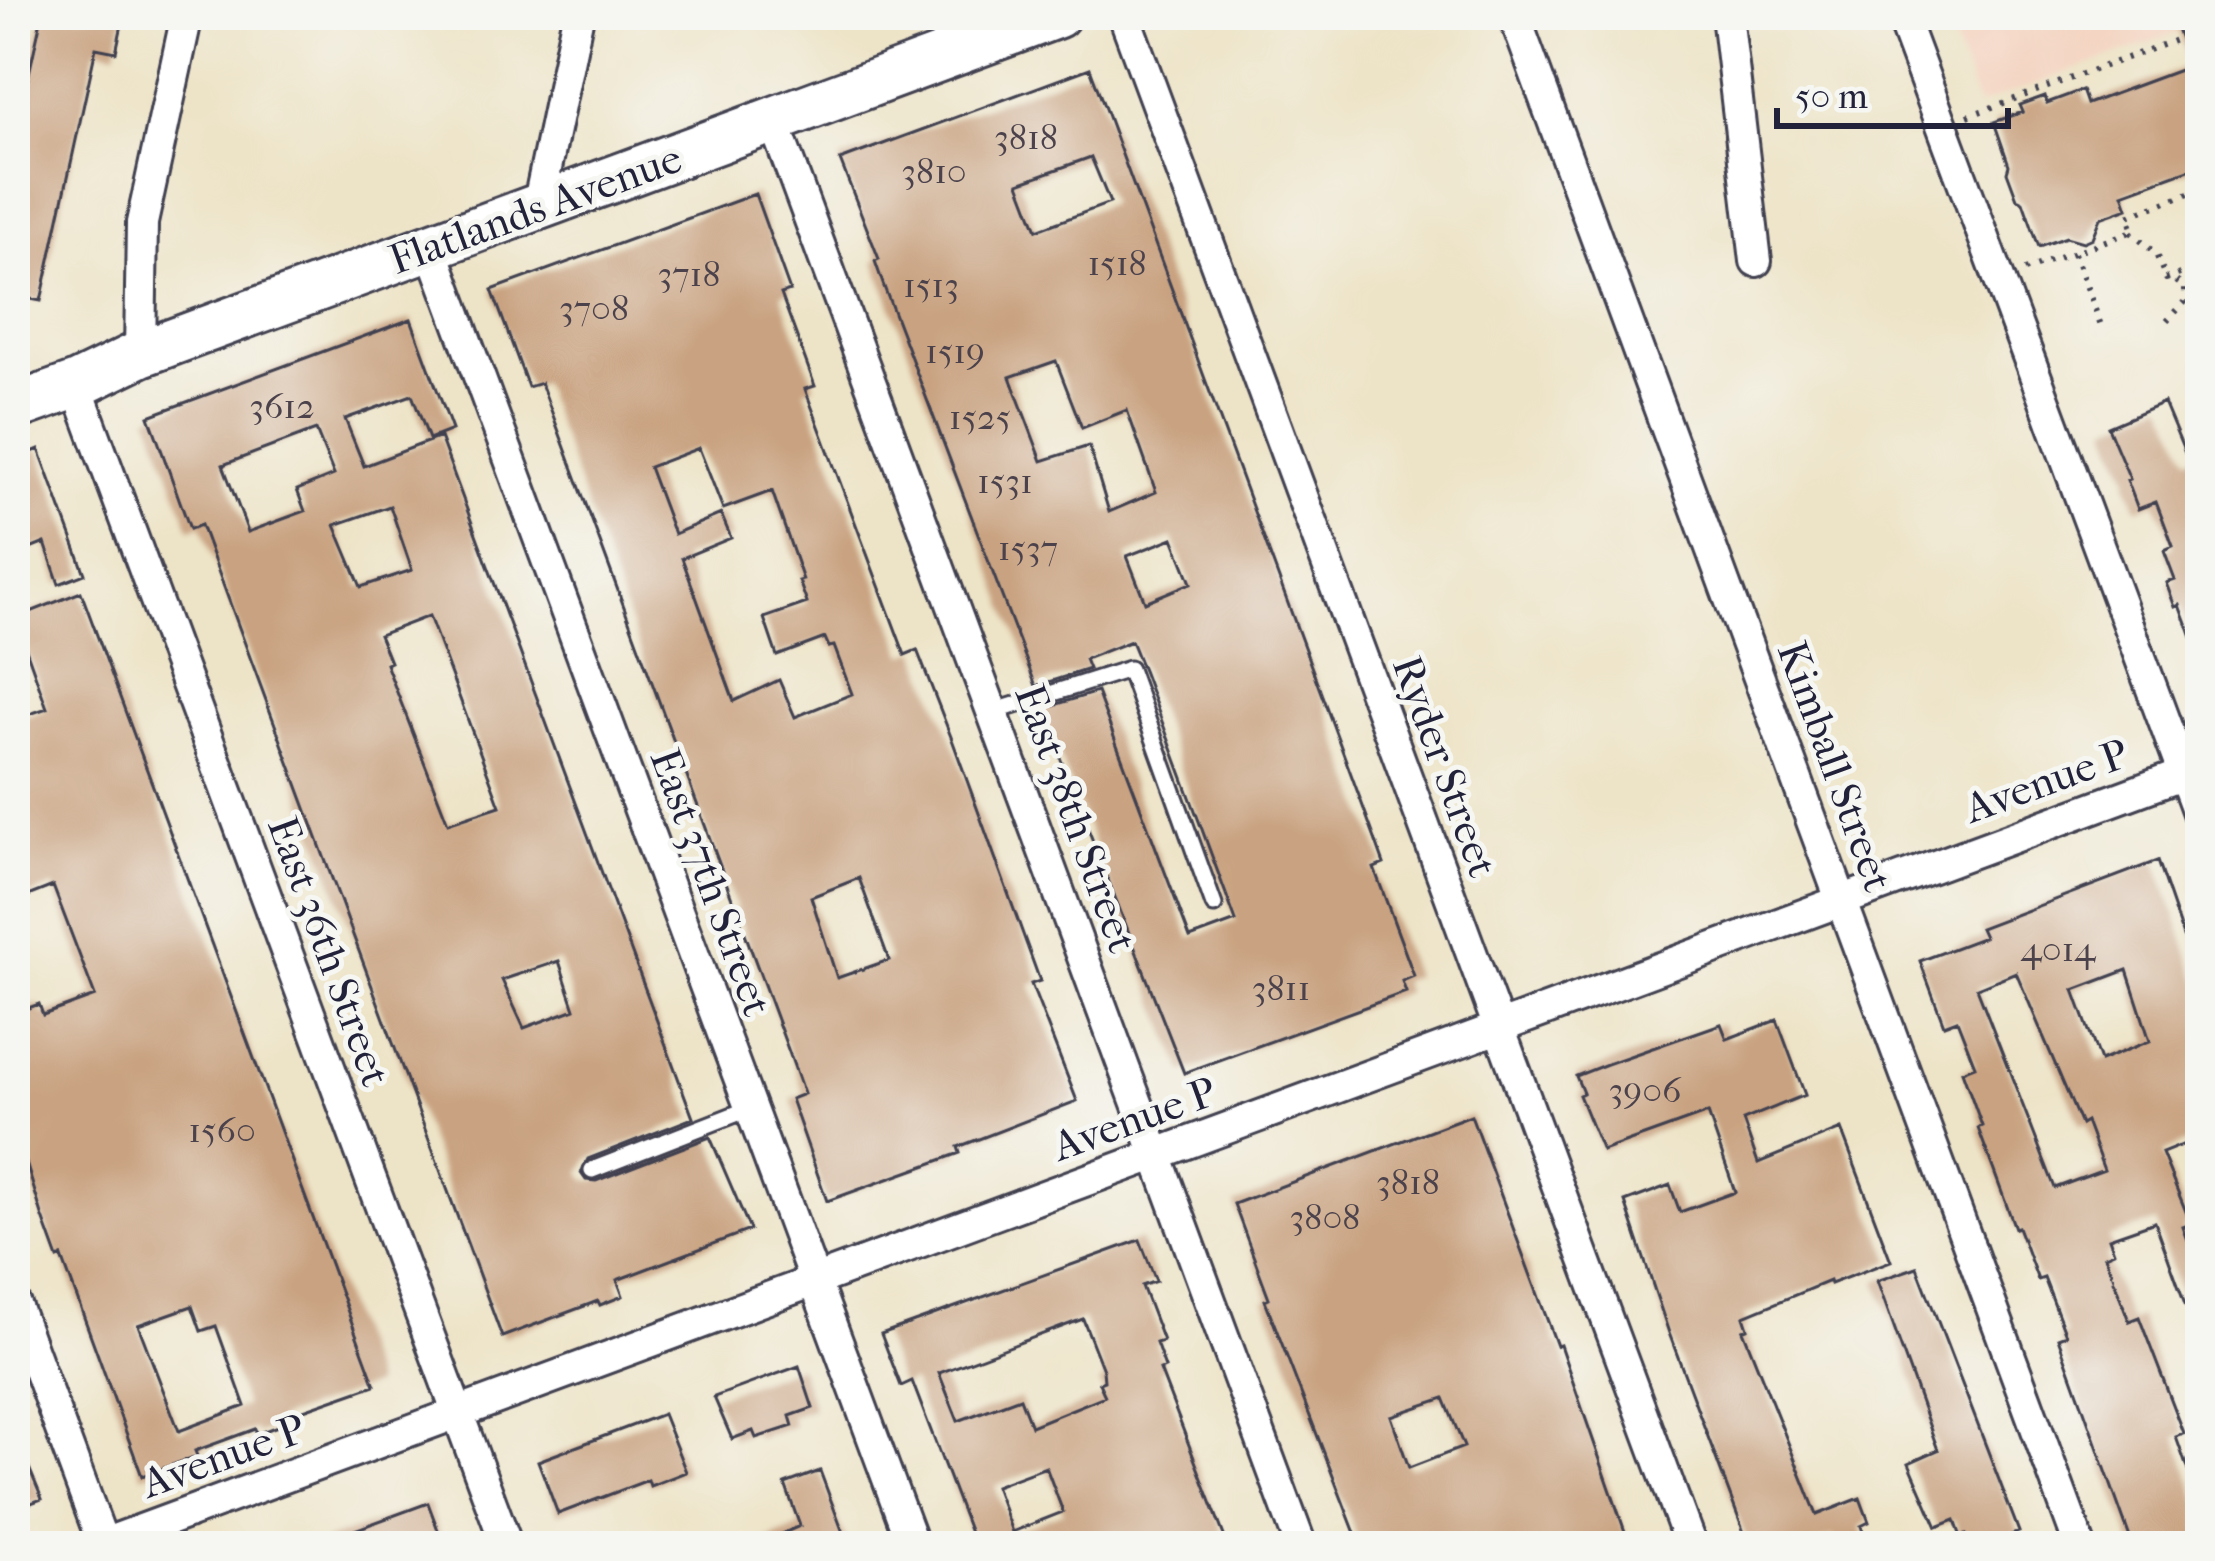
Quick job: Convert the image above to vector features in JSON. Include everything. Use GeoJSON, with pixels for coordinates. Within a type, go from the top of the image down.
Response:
{"type":"FeatureCollection","features":[{"type":"Feature","properties":{"kind":"main road","name":"Flatlands Avenue"},"geometry":{"type":"LineString","coordinates":[[15,407],[140,354],[773,120],[948,36],[1057,15]]}},
{"type":"Feature","properties":{"kind":"street"},"geometry":{"type":"LineString","coordinates":[[140,354],[142,223],[187,15]]}},
{"type":"Feature","properties":{"kind":"street"},"geometry":{"type":"LineString","coordinates":[[538,207],[578,15]]}},
{"type":"Feature","properties":{"kind":"street","name":"Ryder Street"},"geometry":{"type":"LineString","coordinates":[[1124,15],[1690,1546]]}},
{"type":"Feature","properties":{"kind":"street","name":"Kimball Street"},"geometry":{"type":"LineString","coordinates":[[1514,15],[2080,1546]]}},
{"type":"Feature","properties":{"kind":"street"},"geometry":{"type":"LineString","coordinates":[[1726,15],[1756,261]]}},
{"type":"Feature","properties":{"kind":"street"},"geometry":{"type":"LineString","coordinates":[[1901,15],[2192,771],[2200,818]]}},
{"type":"Feature","properties":{"kind":"street","name":"East 38th Street"},"geometry":{"type":"LineString","coordinates":[[773,120],[1301,1546]]}},
{"type":"Feature","properties":{"kind":"street","name":"East 37th Street"},"geometry":{"type":"LineString","coordinates":[[431,247],[913,1546]]}},
{"type":"Feature","properties":{"kind":"street","name":"East 36th Street"},"geometry":{"type":"LineString","coordinates":[[76,385],[507,1546]]}},
{"type":"Feature","properties":{"kind":"street","name":"Avenue P"},"geometry":{"type":"LineString","coordinates":[[102,1545],[2192,771]]}},
{"type":"Feature","properties":{"kind":"street"},"geometry":{"type":"LineString","coordinates":[[15,1305],[102,1545]]}},
{"type":"Feature","properties":{"kind":"lane"},"geometry":{"type":"LineString","coordinates":[[993,712],[1129,669],[1214,905]]}},
{"type":"Feature","properties":{"kind":"lane"},"geometry":{"type":"LineString","coordinates":[[592,1170],[751,1108]]}},
{"type":"Feature","properties":{"kind":"path"},"geometry":{"type":"LineString","coordinates":[[1942,125],[2200,31]]}},
{"type":"Feature","properties":{"kind":"path"},"geometry":{"type":"LineString","coordinates":[[2167,321],[2185,302],[2185,288],[2176,276],[2166,279],[2156,254],[2131,232],[2128,216],[2200,190]]}},
{"type":"Feature","properties":{"kind":"path"},"geometry":{"type":"LineString","coordinates":[[2000,280],[2131,232]]}},
{"type":"Feature","properties":{"kind":"path"},"geometry":{"type":"LineString","coordinates":[[2074,253],[2102,328]]}},
{"type":"Feature","properties":{"kind":"shaded area"},"geometry":{"type":"Polygon","coordinates":[[[1945,15],[2200,15],[2200,24],[1978,105],[1945,15]]]}},
{"type":"Feature","properties":{"kind":"building"},"geometry":{"type":"Polygon","coordinates":[[[42,15],[124,15],[116,52],[96,48],[41,301],[15,296],[15,137],[42,15]]]}},
{"type":"Feature","properties":{"kind":"building"},"geometry":{"type":"Polygon","coordinates":[[[2171,15],[2200,15],[2200,166],[2123,194],[2128,208],[2100,218],[2092,238],[2083,242],[2066,237],[2039,247],[2007,172],[2009,165],[1994,122],[2023,112],[2020,105],[2045,96],[2047,103],[2082,90],[2087,104],[2190,66],[2171,15]]]}},
{"type":"Feature","properties":{"kind":"building"},"geometry":{"type":"Polygon","coordinates":[[[1090,68],[1384,864],[1374,868],[1414,976],[1402,981],[1406,992],[1184,1073],[1041,709],[1097,692],[1190,938],[1236,921],[1144,673],[1131,641],[1085,659],[1089,669],[1036,686],[840,160],[1090,68]],[[1091,157],[1019,183],[1037,230],[1110,203],[1091,157]],[[1056,361],[1010,377],[1042,461],[1089,446],[1109,512],[1156,492],[1127,410],[1082,428],[1056,361]],[[1173,538],[1127,556],[1145,602],[1191,583],[1173,538]]]}},
{"type":"Feature","properties":{"kind":"building"},"geometry":{"type":"Polygon","coordinates":[[[755,194],[790,291],[781,294],[815,386],[805,389],[905,655],[917,650],[953,742],[1040,981],[1031,984],[1077,1101],[958,1147],[960,1153],[827,1201],[791,1099],[804,1094],[789,1052],[541,383],[528,387],[492,290],[755,194]],[[699,448],[649,467],[674,534],[721,514],[731,538],[682,558],[734,701],[779,680],[795,717],[852,694],[834,646],[829,647],[825,638],[777,656],[764,618],[807,603],[772,491],[723,509],[699,448]],[[859,878],[811,897],[837,978],[889,960],[859,878]]]}},
{"type":"Feature","properties":{"kind":"building"},"geometry":{"type":"Polygon","coordinates":[[[411,319],[452,430],[429,439],[412,395],[345,419],[364,466],[440,437],[693,1118],[588,1159],[581,1173],[586,1180],[596,1181],[710,1137],[750,1230],[617,1280],[623,1296],[502,1337],[201,525],[190,529],[149,416],[411,319]],[[316,430],[223,465],[248,532],[305,511],[297,490],[334,475],[316,430]],[[390,506],[335,525],[361,587],[412,570],[390,506]],[[429,616],[379,635],[448,823],[500,806],[429,616]],[[559,961],[502,980],[524,1028],[575,1009],[559,961]]]}},
{"type":"Feature","properties":{"kind":"building"},"geometry":{"type":"Polygon","coordinates":[[[2164,403],[2187,458],[2200,453],[2200,651],[2167,583],[2175,580],[2164,551],[2173,547],[2156,502],[2138,509],[2108,427],[2164,403]]]}},
{"type":"Feature","properties":{"kind":"building"},"geometry":{"type":"Polygon","coordinates":[[[39,449],[85,574],[59,584],[45,543],[15,555],[15,459],[39,449]]]}},
{"type":"Feature","properties":{"kind":"building"},"geometry":{"type":"Polygon","coordinates":[[[81,592],[375,1385],[278,1419],[280,1425],[257,1434],[255,1429],[195,1451],[197,1456],[142,1476],[62,1257],[58,1259],[15,1127],[15,1013],[39,1004],[43,1015],[95,996],[53,886],[15,901],[15,719],[47,708],[15,618],[81,592]],[[192,1306],[138,1325],[179,1431],[245,1406],[216,1326],[201,1331],[192,1306]]]}},
{"type":"Feature","properties":{"kind":"building"},"geometry":{"type":"Polygon","coordinates":[[[2157,861],[2200,986],[2200,1138],[2162,1153],[2191,1224],[2183,1227],[2200,1272],[2200,1335],[2196,1335],[2155,1222],[2109,1238],[2114,1252],[2105,1256],[2129,1321],[2139,1317],[2184,1434],[2176,1437],[2200,1505],[2200,1546],[2133,1546],[2058,1338],[2066,1335],[2044,1278],[2038,1280],[2015,1228],[1978,1128],[1982,1126],[1962,1071],[1975,1066],[1957,1020],[1944,1025],[1920,961],[1984,937],[1980,928],[2157,861]],[[2127,970],[2074,990],[2100,1061],[2150,1041],[2127,970]],[[2016,972],[1977,988],[2055,1188],[2104,1170],[2016,972]]]}},
{"type":"Feature","properties":{"kind":"building"},"geometry":{"type":"Polygon","coordinates":[[[1777,1020],[1805,1095],[1743,1120],[1758,1163],[1841,1129],[1891,1261],[1744,1316],[1748,1328],[1743,1330],[1817,1515],[1860,1498],[1869,1522],[1861,1526],[1868,1546],[1836,1546],[1833,1537],[1809,1546],[1749,1546],[1625,1202],[1670,1185],[1680,1212],[1735,1192],[1708,1113],[1602,1151],[1579,1095],[1583,1093],[1576,1076],[1607,1064],[1721,1024],[1727,1039],[1777,1020]]]}},
{"type":"Feature","properties":{"kind":"building"},"geometry":{"type":"Polygon","coordinates":[[[1471,1115],[1560,1345],[1630,1546],[1360,1546],[1265,1300],[1269,1298],[1234,1204],[1471,1115]],[[1444,1398],[1391,1416],[1409,1468],[1464,1447],[1444,1398]]]}},
{"type":"Feature","properties":{"kind":"building"},"geometry":{"type":"Polygon","coordinates":[[[1140,1240],[1156,1281],[1142,1286],[1163,1341],[1156,1343],[1165,1368],[1160,1370],[1228,1546],[975,1546],[912,1381],[901,1386],[881,1334],[1140,1240]],[[1083,1319],[939,1373],[958,1421],[1020,1398],[1031,1426],[1105,1396],[1099,1383],[1104,1381],[1103,1370],[1083,1319]],[[1046,1467],[995,1486],[1012,1532],[1063,1512],[1046,1467]]]}},
{"type":"Feature","properties":{"kind":"building"},"geometry":{"type":"Polygon","coordinates":[[[1917,1267],[2019,1532],[1984,1546],[1970,1546],[1955,1520],[1937,1527],[1909,1463],[1938,1450],[1877,1281],[1917,1267]]]}},
{"type":"Feature","properties":{"kind":"building"},"geometry":{"type":"Polygon","coordinates":[[[799,1366],[813,1408],[790,1416],[793,1426],[756,1438],[753,1431],[732,1439],[714,1397],[799,1366]]]}},
{"type":"Feature","properties":{"kind":"building"},"geometry":{"type":"Polygon","coordinates":[[[663,1414],[686,1472],[650,1486],[648,1480],[558,1514],[538,1461],[663,1414]]]}},
{"type":"Feature","properties":{"kind":"building"},"geometry":{"type":"Polygon","coordinates":[[[15,1434],[42,1499],[15,1509],[15,1434]]]}},
{"type":"Feature","properties":{"kind":"building"},"geometry":{"type":"Polygon","coordinates":[[[820,1471],[848,1546],[754,1546],[800,1526],[785,1484],[820,1471]]]}},
{"type":"Feature","properties":{"kind":"building"},"geometry":{"type":"Polygon","coordinates":[[[428,1503],[444,1546],[319,1546],[319,1543],[428,1503]]]}}]}
